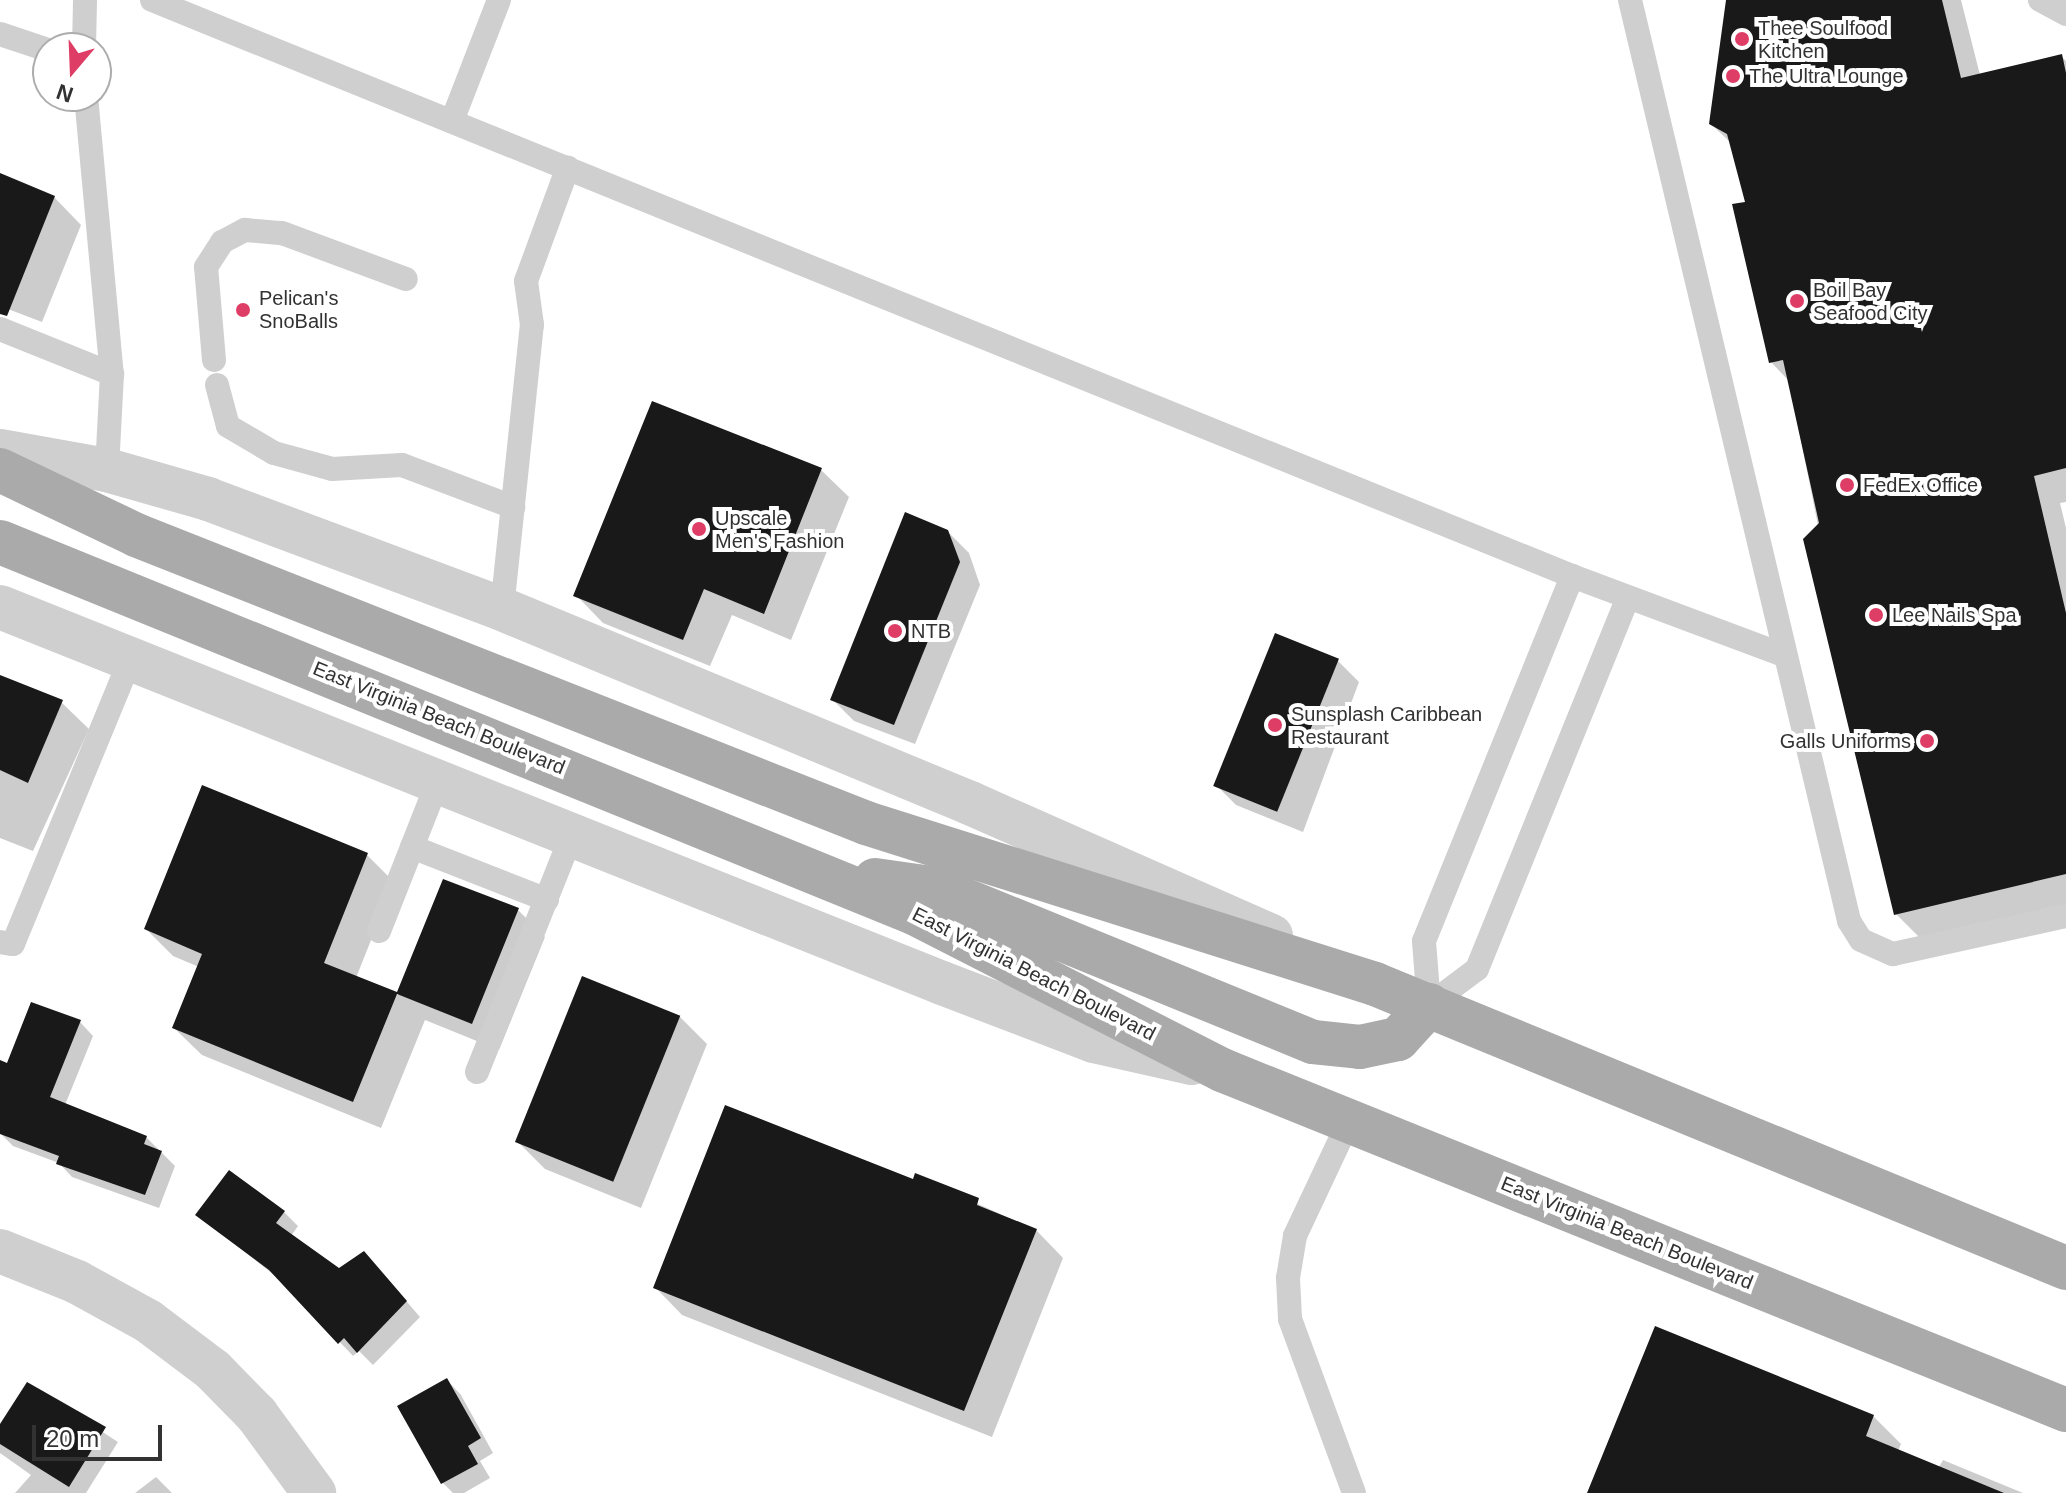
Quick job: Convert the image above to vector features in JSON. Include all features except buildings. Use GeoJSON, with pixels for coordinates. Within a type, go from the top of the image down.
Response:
{"type":"FeatureCollection","features":[{"type":"Feature","properties":{"kind":"main road"},"geometry":{"type":"LineString","coordinates":[[0,470],[150,541],[866,823],[1375,984],[2066,1268]]}},
{"type":"Feature","properties":{"kind":"main road","name":"East Virginia Beach Boulevard"},"geometry":{"type":"LineString","coordinates":[[0,542],[914,913],[1222,1070],[2066,1410]]}},
{"type":"Feature","properties":{"kind":"main road"},"geometry":{"type":"LineString","coordinates":[[837,881],[892,880],[938,889],[1313,1042],[1360,1047],[1398,1039],[1429,1005]]}},
{"type":"Feature","properties":{"kind":"street"},"geometry":{"type":"LineString","coordinates":[[0,451],[107,470],[208,499],[502,609],[957,798],[1375,984]]}},
{"type":"Feature","properties":{"kind":"street"},"geometry":{"type":"LineString","coordinates":[[0,607],[437,784],[1094,1041],[1222,1070]]}},
{"type":"Feature","properties":{"kind":"street"},"geometry":{"type":"LineString","coordinates":[[0,1251],[77,1282],[148,1321],[213,1370],[257,1415],[314,1493]]}},
{"type":"Feature","properties":{"kind":"lane"},"geometry":{"type":"LineString","coordinates":[[84,32],[85,0]]}},
{"type":"Feature","properties":{"kind":"lane"},"geometry":{"type":"LineString","coordinates":[[152,0],[176,4],[452,121],[1572,576],[1786,656]]}},
{"type":"Feature","properties":{"kind":"lane"},"geometry":{"type":"LineString","coordinates":[[452,121],[499,0]]}},
{"type":"Feature","properties":{"kind":"lane"},"geometry":{"type":"LineString","coordinates":[[1630,0],[1849,921],[1861,940],[1893,954],[2066,916]]}},
{"type":"Feature","properties":{"kind":"lane"},"geometry":{"type":"LineString","coordinates":[[2040,0],[2066,14]]}},
{"type":"Feature","properties":{"kind":"lane"},"geometry":{"type":"LineString","coordinates":[[0,34],[32,45]]}},
{"type":"Feature","properties":{"kind":"lane"},"geometry":{"type":"LineString","coordinates":[[87,112],[112,374],[107,470]]}},
{"type":"Feature","properties":{"kind":"lane"},"geometry":{"type":"LineString","coordinates":[[502,609],[532,325],[526,281],[568,167]]}},
{"type":"Feature","properties":{"kind":"lane"},"geometry":{"type":"LineString","coordinates":[[214,360],[206,267],[222,242],[245,230],[282,233],[406,279]]}},
{"type":"Feature","properties":{"kind":"lane"},"geometry":{"type":"LineString","coordinates":[[0,329],[112,374]]}},
{"type":"Feature","properties":{"kind":"lane"},"geometry":{"type":"LineString","coordinates":[[217,385],[228,426],[274,453],[332,469],[402,465],[513,507]]}},
{"type":"Feature","properties":{"kind":"lane"},"geometry":{"type":"LineString","coordinates":[[1429,1005],[1424,941],[1572,576]]}},
{"type":"Feature","properties":{"kind":"lane"},"geometry":{"type":"LineString","coordinates":[[1429,1005],[1477,969],[1628,597]]}},
{"type":"Feature","properties":{"kind":"lane"},"geometry":{"type":"LineString","coordinates":[[0,942],[13,944],[130,660]]}},
{"type":"Feature","properties":{"kind":"lane"},"geometry":{"type":"LineString","coordinates":[[379,931],[437,784]]}},
{"type":"Feature","properties":{"kind":"lane"},"geometry":{"type":"LineString","coordinates":[[477,1072],[571,837]]}},
{"type":"Feature","properties":{"kind":"lane"},"geometry":{"type":"LineString","coordinates":[[412,847],[547,900]]}},
{"type":"Feature","properties":{"kind":"lane"},"geometry":{"type":"LineString","coordinates":[[1349,1121],[1295,1236],[1288,1278],[1290,1319],[1354,1493]]}},
{"type":"Feature","properties":{"kind":"place","name":"Thee Soulfood Kitchen"},"geometry":{"type":"Point","coordinates":[1742,39]}},
{"type":"Feature","properties":{"kind":"place","name":"The Ultra Lounge"},"geometry":{"type":"Point","coordinates":[1733,76]}},
{"type":"Feature","properties":{"kind":"place","name":"Boil Bay Seafood City"},"geometry":{"type":"Point","coordinates":[1797,301]}},
{"type":"Feature","properties":{"kind":"place","name":"Pelican's SnoBalls"},"geometry":{"type":"Point","coordinates":[243,310]}},
{"type":"Feature","properties":{"kind":"place","name":"FedEx Office"},"geometry":{"type":"Point","coordinates":[1847,485]}},
{"type":"Feature","properties":{"kind":"place","name":"Upscale Men's Fashion"},"geometry":{"type":"Point","coordinates":[699,529]}},
{"type":"Feature","properties":{"kind":"place","name":"Lee Nails Spa"},"geometry":{"type":"Point","coordinates":[1876,615]}},
{"type":"Feature","properties":{"kind":"place","name":"NTB"},"geometry":{"type":"Point","coordinates":[895,631]}},
{"type":"Feature","properties":{"kind":"place","name":"Sunsplash Caribbean Restaurant"},"geometry":{"type":"Point","coordinates":[1275,725]}},
{"type":"Feature","properties":{"kind":"place","name":"Galls Uniforms"},"geometry":{"type":"Point","coordinates":[1927,741]}}]}
